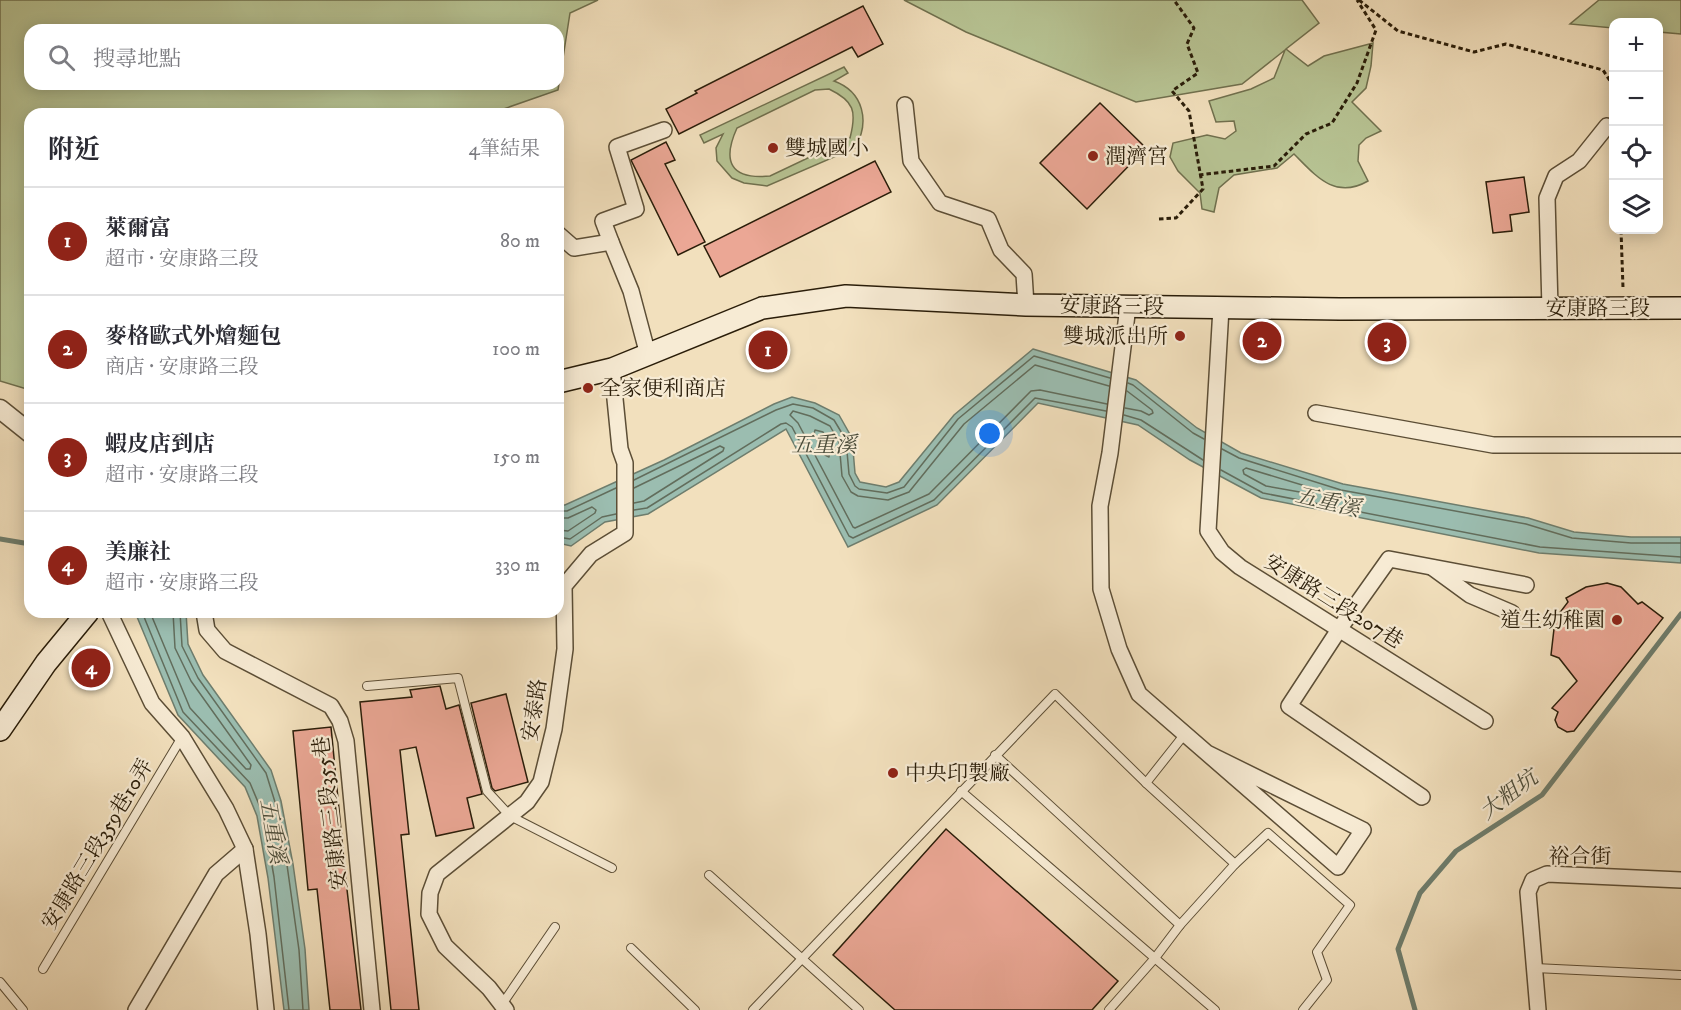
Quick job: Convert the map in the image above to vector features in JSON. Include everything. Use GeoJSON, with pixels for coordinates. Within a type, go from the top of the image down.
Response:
{"type":"FeatureCollection","features":[{"type":"Feature","properties":{"kind":"main road","name":"安康路三段"},"geometry":{"type":"LineString","coordinates":[[564,381],[612,369],[762,308],[846,296],[1026,305],[1221,308],[1681,308]]}},
{"type":"Feature","properties":{"kind":"main road"},"geometry":{"type":"LineString","coordinates":[[0,730],[46,663],[83,618]]}},
{"type":"Feature","properties":{"kind":"street"},"geometry":{"type":"LineString","coordinates":[[905,105],[911,161],[940,203],[988,219],[1002,249],[1024,274],[1026,305]]}},
{"type":"Feature","properties":{"kind":"street"},"geometry":{"type":"LineString","coordinates":[[1550,308],[1548,198],[1556,176],[1579,161],[1607,126]]}},
{"type":"Feature","properties":{"kind":"street"},"geometry":{"type":"LineString","coordinates":[[648,355],[631,291],[603,221],[636,209],[617,147],[664,130]]}},
{"type":"Feature","properties":{"kind":"street"},"geometry":{"type":"LineString","coordinates":[[564,239],[574,248],[611,242]]}},
{"type":"Feature","properties":{"kind":"street"},"geometry":{"type":"LineString","coordinates":[[1128,306],[1110,453],[1100,506],[1101,589],[1119,649],[1139,694],[1338,867],[1363,830],[1207,753]]}},
{"type":"Feature","properties":{"kind":"street","name":"安康路三段207巷"},"geometry":{"type":"LineString","coordinates":[[1221,308],[1208,531],[1222,552],[1240,567],[1485,721]]}},
{"type":"Feature","properties":{"kind":"street","name":"安泰路"},"geometry":{"type":"LineString","coordinates":[[505,1007],[445,946],[429,914],[430,893],[437,874],[527,802],[542,782],[554,729],[565,650],[564,586],[591,554],[625,533],[625,463],[620,449],[612,369]]}},
{"type":"Feature","properties":{"kind":"street"},"geometry":{"type":"LineString","coordinates":[[0,409],[24,428]]}},
{"type":"Feature","properties":{"kind":"street"},"geometry":{"type":"LineString","coordinates":[[1316,413],[1493,445],[1681,445]]}},
{"type":"Feature","properties":{"kind":"street"},"geometry":{"type":"LineString","coordinates":[[1422,797],[1289,706],[1389,559],[1526,585]]}},
{"type":"Feature","properties":{"kind":"street"},"geometry":{"type":"LineString","coordinates":[[1428,565],[1470,595],[1512,613]]}},
{"type":"Feature","properties":{"kind":"street"},"geometry":{"type":"LineString","coordinates":[[113,618],[152,703],[182,737],[226,809],[245,849],[258,934],[266,1010]]}},
{"type":"Feature","properties":{"kind":"street","name":"安康路三段355巷"},"geometry":{"type":"LineString","coordinates":[[205,618],[207,630],[225,651],[331,706],[340,721],[346,741],[372,1010]]}},
{"type":"Feature","properties":{"kind":"street"},"geometry":{"type":"LineString","coordinates":[[136,1010],[216,874],[245,849]]}},
{"type":"Feature","properties":{"kind":"street","name":"裕合街"},"geometry":{"type":"LineString","coordinates":[[1538,1010],[1528,892],[1533,880],[1547,874],[1681,880]]}},
{"type":"Feature","properties":{"kind":"lane"},"geometry":{"type":"LineString","coordinates":[[367,686],[458,678],[487,791],[510,816],[612,868]]}},
{"type":"Feature","properties":{"kind":"lane"},"geometry":{"type":"LineString","coordinates":[[753,1010],[1055,694],[1146,783],[1235,864]]}},
{"type":"Feature","properties":{"kind":"lane"},"geometry":{"type":"LineString","coordinates":[[1146,783],[1184,735]]}},
{"type":"Feature","properties":{"kind":"lane","name":"安康路三段359巷10弄"},"geometry":{"type":"LineString","coordinates":[[43,969],[182,737]]}},
{"type":"Feature","properties":{"kind":"lane"},"geometry":{"type":"LineString","coordinates":[[995,755],[1180,925]]}},
{"type":"Feature","properties":{"kind":"lane"},"geometry":{"type":"LineString","coordinates":[[961,791],[1215,1010]]}},
{"type":"Feature","properties":{"kind":"lane"},"geometry":{"type":"LineString","coordinates":[[1109,1010],[1155,958],[1180,925],[1235,864],[1268,832],[1350,904],[1317,952],[1327,980],[1303,1010]]}},
{"type":"Feature","properties":{"kind":"lane"},"geometry":{"type":"LineString","coordinates":[[709,875],[859,1010]]}},
{"type":"Feature","properties":{"kind":"lane"},"geometry":{"type":"LineString","coordinates":[[505,1007],[555,927]]}},
{"type":"Feature","properties":{"kind":"lane"},"geometry":{"type":"LineString","coordinates":[[631,948],[695,1010]]}},
{"type":"Feature","properties":{"kind":"lane"},"geometry":{"type":"LineString","coordinates":[[1535,968],[1681,975]]}},
{"type":"Feature","properties":{"kind":"lane"},"geometry":{"type":"LineString","coordinates":[[0,982],[23,1010]]}},
{"type":"Feature","properties":{"kind":"path"},"geometry":{"type":"LineString","coordinates":[[1159,219],[1176,218],[1203,189],[1189,111],[1172,91],[1198,73],[1187,44],[1194,28],[1174,0]]}},
{"type":"Feature","properties":{"kind":"path"},"geometry":{"type":"LineString","coordinates":[[1199,175],[1274,166],[1306,134],[1332,123],[1356,84],[1376,30],[1358,0]]}},
{"type":"Feature","properties":{"kind":"path"},"geometry":{"type":"LineString","coordinates":[[1358,0],[1398,31],[1474,52],[1506,44],[1603,70],[1609,79]]}},
{"type":"Feature","properties":{"kind":"path"},"geometry":{"type":"LineString","coordinates":[[1621,234],[1624,308]]}},
{"type":"Feature","properties":{"kind":"green space"},"geometry":{"type":"Polygon","coordinates":[[[0,0],[598,0],[570,13],[564,52],[564,24],[24,24],[24,90],[558,90],[506,108],[24,108],[24,388],[0,381],[0,0]]]}},
{"type":"Feature","properties":{"kind":"green space"},"geometry":{"type":"Polygon","coordinates":[[[904,0],[1302,0],[1319,23],[1286,49],[1308,66],[1324,56],[1373,43],[1366,88],[1352,102],[1381,131],[1366,138],[1359,145],[1358,161],[1368,181],[1346,188],[1336,187],[1318,177],[1294,154],[1277,168],[1234,175],[1219,188],[1214,212],[1202,209],[1200,193],[1178,171],[1170,157],[1173,143],[1207,135],[1225,139],[1236,131],[1234,121],[1216,122],[1209,101],[1251,89],[1274,78],[1285,50],[1242,84],[1136,102],[966,32],[904,0]]]}},
{"type":"Feature","properties":{"kind":"green space"},"geometry":{"type":"Polygon","coordinates":[[[1599,0],[1681,0],[1681,34],[1663,32],[1663,18],[1609,18],[1609,28],[1570,24],[1599,0]]]}},
{"type":"Feature","properties":{"kind":"green space"},"geometry":{"type":"Polygon","coordinates":[[[844,67],[848,73],[834,81],[852,92],[858,100],[863,118],[860,138],[855,148],[767,186],[744,183],[732,178],[717,161],[716,148],[723,134],[704,143],[700,135],[844,67]],[[829,89],[815,90],[737,128],[730,150],[733,166],[746,175],[770,176],[850,138],[853,121],[852,108],[837,93],[829,89]]]}},
{"type":"Feature","properties":{"kind":"water","name":"五重溪"},"geometry":{"type":"Polygon","coordinates":[[[1033,349],[1136,380],[1197,428],[1241,453],[1343,484],[1528,518],[1574,532],[1631,537],[1681,537],[1681,563],[1539,553],[1261,498],[1190,460],[1138,425],[1038,403],[937,505],[848,547],[786,429],[648,514],[605,522],[571,546],[564,544],[564,505],[664,460],[792,397],[815,403],[839,415],[852,438],[855,473],[860,482],[886,487],[899,482],[954,415],[1033,349]]]}},
{"type":"Feature","properties":{"kind":"water","name":"五重溪"},"geometry":{"type":"Polygon","coordinates":[[[138,618],[186,618],[188,644],[203,675],[271,770],[281,801],[293,864],[305,949],[309,1010],[284,1010],[268,878],[257,816],[245,787],[178,715],[138,618]]]}},
{"type":"Feature","properties":{"kind":"building"},"geometry":{"type":"Polygon","coordinates":[[[863,6],[883,44],[858,57],[852,47],[679,134],[666,109],[697,93],[695,91],[863,6]]]}},
{"type":"Feature","properties":{"kind":"building","name":"潤濟宮"},"geometry":{"type":"Polygon","coordinates":[[[1100,103],[1146,148],[1087,209],[1040,163],[1100,103]]]}},
{"type":"Feature","properties":{"kind":"building"},"geometry":{"type":"Polygon","coordinates":[[[666,142],[675,160],[665,164],[705,242],[678,255],[631,160],[666,142]]]}},
{"type":"Feature","properties":{"kind":"building"},"geometry":{"type":"Polygon","coordinates":[[[875,161],[891,192],[720,277],[704,246],[875,161]]]}},
{"type":"Feature","properties":{"kind":"building"},"geometry":{"type":"Polygon","coordinates":[[[1524,177],[1529,212],[1510,215],[1512,231],[1493,233],[1486,182],[1524,177]]]}},
{"type":"Feature","properties":{"kind":"building"},"geometry":{"type":"Polygon","coordinates":[[[1607,583],[1621,587],[1638,604],[1642,602],[1663,618],[1574,731],[1567,732],[1558,727],[1555,720],[1558,712],[1552,708],[1577,681],[1559,658],[1551,655],[1554,629],[1558,615],[1568,602],[1566,598],[1586,587],[1607,583]]]}},
{"type":"Feature","properties":{"kind":"building"},"geometry":{"type":"Polygon","coordinates":[[[440,686],[446,709],[459,705],[482,794],[467,798],[474,828],[436,836],[416,747],[400,750],[409,834],[401,835],[419,1010],[391,1010],[360,702],[412,697],[410,690],[440,686]]]}},
{"type":"Feature","properties":{"kind":"building"},"geometry":{"type":"Polygon","coordinates":[[[506,694],[528,782],[495,791],[492,788],[471,703],[506,694]]]}},
{"type":"Feature","properties":{"kind":"building"},"geometry":{"type":"Polygon","coordinates":[[[331,727],[361,1010],[330,1010],[317,889],[308,890],[293,731],[331,727]]]}},
{"type":"Feature","properties":{"kind":"building"},"geometry":{"type":"Polygon","coordinates":[[[946,829],[1118,981],[1092,1010],[895,1010],[833,955],[946,829]]]}},
{"type":"Feature","properties":{"kind":"waterway"},"geometry":{"type":"LineString","coordinates":[[0,539],[24,543]]}},
{"type":"Feature","properties":{"kind":"waterway","name":"大粗坑"},"geometry":{"type":"LineString","coordinates":[[1415,1010],[1398,949],[1420,893],[1456,851],[1542,795],[1681,614]]}},
{"type":"Feature","properties":{"kind":"place","name":"雙城國小"},"geometry":{"type":"Point","coordinates":[773,148]}},
{"type":"Feature","properties":{"kind":"place","name":"潤濟宮"},"geometry":{"type":"Point","coordinates":[1093,156]}},
{"type":"Feature","properties":{"kind":"place","name":"雙城派出所"},"geometry":{"type":"Point","coordinates":[1180,336]}},
{"type":"Feature","properties":{"kind":"place","name":"麥格歐式外燴麵包"},"geometry":{"type":"Point","coordinates":[1262,341]}},
{"type":"Feature","properties":{"kind":"place","name":"蝦皮店到店"},"geometry":{"type":"Point","coordinates":[1387,342]}},
{"type":"Feature","properties":{"kind":"place","name":"萊爾富"},"geometry":{"type":"Point","coordinates":[768,350]}},
{"type":"Feature","properties":{"kind":"place","name":"全家便利商店"},"geometry":{"type":"Point","coordinates":[588,388]}},
{"type":"Feature","properties":{"kind":"place","name":"道生幼稚園"},"geometry":{"type":"Point","coordinates":[1617,620]}},
{"type":"Feature","properties":{"kind":"place","name":"美廉社"},"geometry":{"type":"Point","coordinates":[91,668]}},
{"type":"Feature","properties":{"kind":"place","name":"中央印製廠"},"geometry":{"type":"Point","coordinates":[893,773]}}]}
